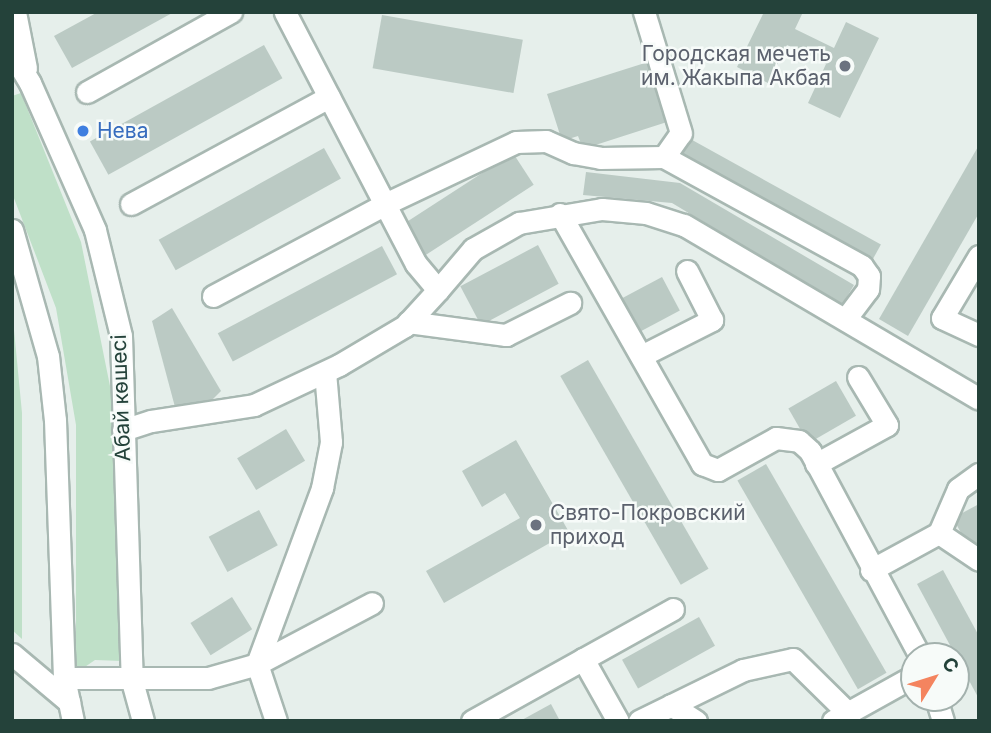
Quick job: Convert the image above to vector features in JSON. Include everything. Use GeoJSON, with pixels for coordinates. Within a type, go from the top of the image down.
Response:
{"type":"FeatureCollection","features":[{"type":"Feature","properties":{"kind":"street"},"geometry":{"type":"LineString","coordinates":[[16,12],[30,83]]}},
{"type":"Feature","properties":{"kind":"street"},"geometry":{"type":"LineString","coordinates":[[87,92],[231,12]]}},
{"type":"Feature","properties":{"kind":"street"},"geometry":{"type":"LineString","coordinates":[[285,12],[416,264],[438,290]]}},
{"type":"Feature","properties":{"kind":"street"},"geometry":{"type":"LineString","coordinates":[[644,12],[681,133],[664,157]]}},
{"type":"Feature","properties":{"kind":"street","name":"Абай көшесі"},"geometry":{"type":"LineString","coordinates":[[12,53],[30,83],[95,230],[121,335],[132,681],[144,721]]}},
{"type":"Feature","properties":{"kind":"street"},"geometry":{"type":"LineString","coordinates":[[131,204],[329,97]]}},
{"type":"Feature","properties":{"kind":"street"},"geometry":{"type":"LineString","coordinates":[[213,296],[385,204],[516,142],[546,141],[573,153],[600,158],[664,157],[862,266],[869,276],[868,289],[846,318]]}},
{"type":"Feature","properties":{"kind":"street"},"geometry":{"type":"LineString","coordinates":[[123,430],[151,421],[254,405],[325,372],[408,322],[473,250],[519,223],[602,209],[646,213],[684,225],[846,318],[979,399]]}},
{"type":"Feature","properties":{"kind":"street"},"geometry":{"type":"LineString","coordinates":[[560,214],[702,464],[718,470],[776,438],[799,441],[816,464],[912,642]]}},
{"type":"Feature","properties":{"kind":"street"},"geometry":{"type":"LineString","coordinates":[[12,230],[48,356],[55,420],[64,678],[71,711]]}},
{"type":"Feature","properties":{"kind":"street"},"geometry":{"type":"LineString","coordinates":[[979,256],[942,318],[979,335]]}},
{"type":"Feature","properties":{"kind":"street"},"geometry":{"type":"LineString","coordinates":[[641,356],[712,320],[687,271]]}},
{"type":"Feature","properties":{"kind":"street"},"geometry":{"type":"LineString","coordinates":[[408,322],[506,334],[570,303]]}},
{"type":"Feature","properties":{"kind":"street"},"geometry":{"type":"LineString","coordinates":[[276,721],[257,664],[322,488],[331,442],[325,372]]}},
{"type":"Feature","properties":{"kind":"street"},"geometry":{"type":"LineString","coordinates":[[816,464],[887,425],[858,377]]}},
{"type":"Feature","properties":{"kind":"street"},"geometry":{"type":"LineString","coordinates":[[871,570],[939,533],[958,489],[979,474]]}},
{"type":"Feature","properties":{"kind":"street"},"geometry":{"type":"LineString","coordinates":[[939,533],[979,560]]}},
{"type":"Feature","properties":{"kind":"street"},"geometry":{"type":"LineString","coordinates":[[64,678],[132,681],[208,678],[257,664],[372,603]]}},
{"type":"Feature","properties":{"kind":"street"},"geometry":{"type":"LineString","coordinates":[[472,721],[673,609]]}},
{"type":"Feature","properties":{"kind":"street"},"geometry":{"type":"LineString","coordinates":[[12,654],[71,711]]}},
{"type":"Feature","properties":{"kind":"street"},"geometry":{"type":"LineString","coordinates":[[583,659],[618,721]]}},
{"type":"Feature","properties":{"kind":"street"},"geometry":{"type":"LineString","coordinates":[[639,721],[743,670],[793,659],[840,717],[900,684]]}},
{"type":"Feature","properties":{"kind":"street"},"geometry":{"type":"LineString","coordinates":[[671,705],[696,721]]}},
{"type":"Feature","properties":{"kind":"green space"},"geometry":{"type":"Polygon","coordinates":[[[21,93],[81,242],[111,391],[122,661],[95,660],[76,673],[76,425],[56,308],[12,193],[12,96],[21,93]]]}},
{"type":"Feature","properties":{"kind":"green space"},"geometry":{"type":"Polygon","coordinates":[[[12,309],[22,413],[22,639],[12,630],[12,309]]]}},
{"type":"Feature","properties":{"kind":"building"},"geometry":{"type":"Polygon","coordinates":[[[98,12],[174,12],[72,68],[54,36],[98,12]]]}},
{"type":"Feature","properties":{"kind":"building","name":"Городская мечеть им. Жакыпа Акбая"},"geometry":{"type":"Polygon","coordinates":[[[764,12],[803,12],[795,29],[834,48],[846,22],[879,38],[840,118],[808,103],[826,64],[787,45],[768,83],[737,67],[764,12]]]}},
{"type":"Feature","properties":{"kind":"building"},"geometry":{"type":"Polygon","coordinates":[[[382,15],[523,40],[513,93],[373,68],[382,15]]]}},
{"type":"Feature","properties":{"kind":"building"},"geometry":{"type":"Polygon","coordinates":[[[264,45],[282,78],[108,175],[90,141],[264,45]]]}},
{"type":"Feature","properties":{"kind":"building"},"geometry":{"type":"Polygon","coordinates":[[[648,62],[667,122],[583,149],[578,136],[562,141],[547,94],[648,62]]]}},
{"type":"Feature","properties":{"kind":"building"},"geometry":{"type":"Polygon","coordinates":[[[685,136],[881,245],[869,266],[673,157],[685,136]]]}},
{"type":"Feature","properties":{"kind":"building"},"geometry":{"type":"Polygon","coordinates":[[[979,145],[979,213],[908,336],[879,319],[979,145]]]}},
{"type":"Feature","properties":{"kind":"building"},"geometry":{"type":"Polygon","coordinates":[[[324,148],[341,179],[176,270],[159,240],[324,148]]]}},
{"type":"Feature","properties":{"kind":"building"},"geometry":{"type":"Polygon","coordinates":[[[513,153],[534,185],[424,256],[403,224],[513,153]]]}},
{"type":"Feature","properties":{"kind":"building"},"geometry":{"type":"Polygon","coordinates":[[[586,172],[680,183],[854,285],[842,305],[672,203],[583,195],[586,172]]]}},
{"type":"Feature","properties":{"kind":"building"},"geometry":{"type":"Polygon","coordinates":[[[538,245],[559,284],[481,325],[460,286],[538,245]]]}},
{"type":"Feature","properties":{"kind":"building"},"geometry":{"type":"Polygon","coordinates":[[[382,246],[397,274],[233,362],[218,333],[382,246]]]}},
{"type":"Feature","properties":{"kind":"building"},"geometry":{"type":"Polygon","coordinates":[[[662,277],[680,311],[636,334],[618,300],[662,277]]]}},
{"type":"Feature","properties":{"kind":"building"},"geometry":{"type":"Polygon","coordinates":[[[172,308],[221,391],[210,402],[175,407],[152,321],[172,308]]]}},
{"type":"Feature","properties":{"kind":"building"},"geometry":{"type":"Polygon","coordinates":[[[588,360],[709,569],[681,585],[560,376],[588,360]]]}},
{"type":"Feature","properties":{"kind":"building"},"geometry":{"type":"Polygon","coordinates":[[[836,381],[856,416],[808,443],[788,409],[836,381]]]}},
{"type":"Feature","properties":{"kind":"building"},"geometry":{"type":"Polygon","coordinates":[[[286,429],[305,461],[256,490],[237,458],[286,429]]]}},
{"type":"Feature","properties":{"kind":"building","name":"Свято-Покровский приход"},"geometry":{"type":"Polygon","coordinates":[[[516,440],[569,532],[444,603],[426,571],[520,518],[505,493],[482,507],[462,471],[516,440]]]}},
{"type":"Feature","properties":{"kind":"building"},"geometry":{"type":"Polygon","coordinates":[[[766,464],[886,673],[858,689],[737,481],[766,464]]]}},
{"type":"Feature","properties":{"kind":"building"},"geometry":{"type":"Polygon","coordinates":[[[979,504],[979,548],[971,552],[953,518],[979,504]]]}},
{"type":"Feature","properties":{"kind":"building"},"geometry":{"type":"Polygon","coordinates":[[[259,510],[278,545],[227,572],[209,537],[259,510]]]}},
{"type":"Feature","properties":{"kind":"building"},"geometry":{"type":"Polygon","coordinates":[[[943,570],[979,636],[979,699],[970,682],[970,642],[948,642],[917,584],[943,570]]]}},
{"type":"Feature","properties":{"kind":"building"},"geometry":{"type":"Polygon","coordinates":[[[232,597],[252,629],[211,655],[190,623],[232,597]]]}},
{"type":"Feature","properties":{"kind":"building"},"geometry":{"type":"Polygon","coordinates":[[[699,617],[715,646],[638,689],[622,660],[699,617]]]}},
{"type":"Feature","properties":{"kind":"building"},"geometry":{"type":"Polygon","coordinates":[[[551,704],[560,721],[520,721],[551,704]]]}},
{"type":"Feature","properties":{"kind":"place","name":"Городская мечеть им. Жакыпа Акбая"},"geometry":{"type":"Point","coordinates":[845,66]}},
{"type":"Feature","properties":{"kind":"place","name":"Нева"},"geometry":{"type":"Point","coordinates":[83,131]}},
{"type":"Feature","properties":{"kind":"place","name":"Свято-Покровский приход"},"geometry":{"type":"Point","coordinates":[536,525]}}]}
